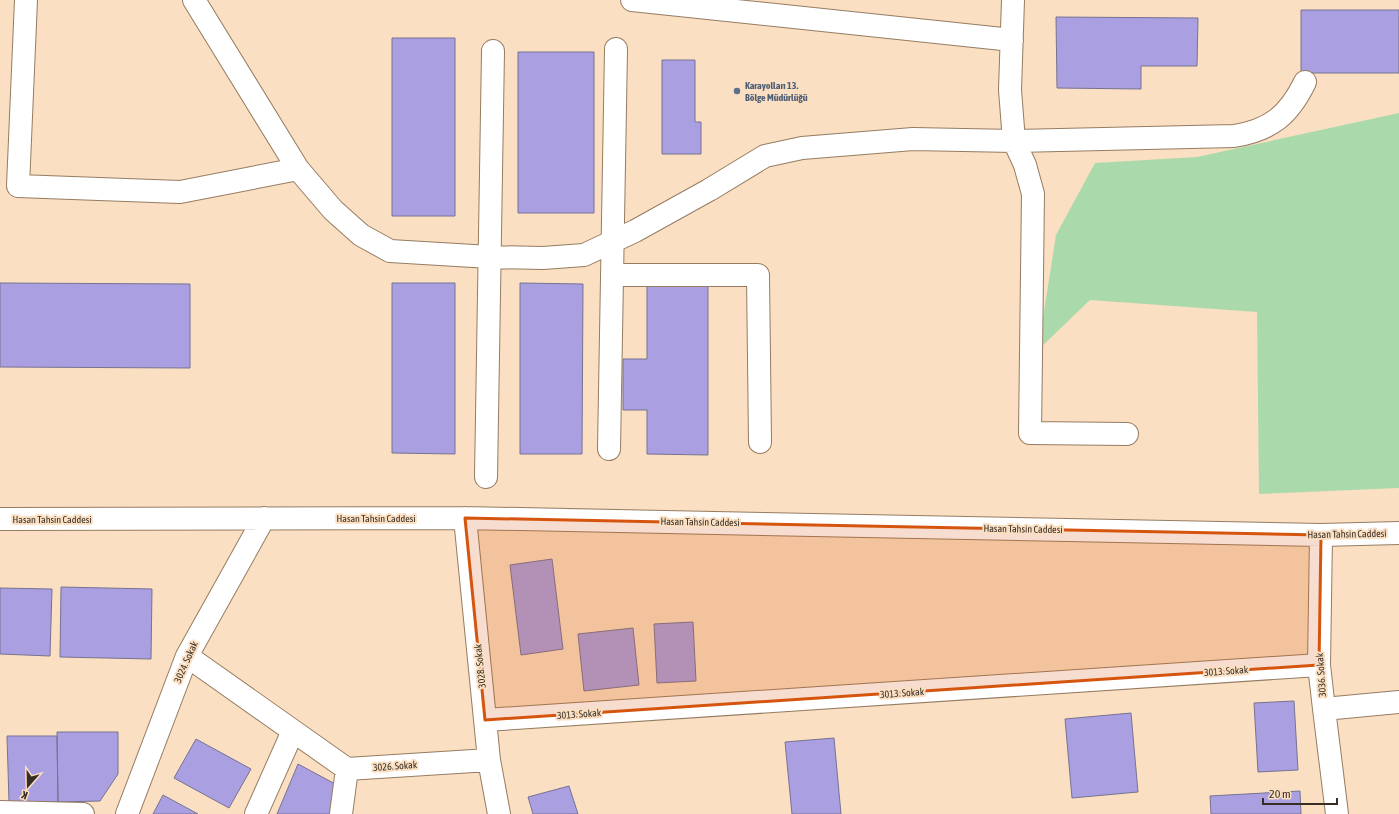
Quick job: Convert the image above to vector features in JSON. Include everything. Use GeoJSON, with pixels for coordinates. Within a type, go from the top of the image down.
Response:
{"type":"FeatureCollection","features":[{"type":"Feature","properties":{"kind":"street"},"geometry":{"type":"LineString","coordinates":[[26,0],[18,186],[180,192],[298,168]]}},
{"type":"Feature","properties":{"kind":"street"},"geometry":{"type":"LineString","coordinates":[[194,0],[298,168],[333,210],[361,235],[390,251],[490,257],[543,258],[584,255],[634,231],[709,190],[765,156],[802,148],[913,139],[1014,141],[1234,136],[1247,134],[1271,124],[1281,116],[1291,107],[1305,82]]}},
{"type":"Feature","properties":{"kind":"street"},"geometry":{"type":"LineString","coordinates":[[632,0],[1012,40]]}},
{"type":"Feature","properties":{"kind":"street"},"geometry":{"type":"LineString","coordinates":[[1013,0],[1010,90],[1014,141],[1025,165],[1033,194],[1030,433],[1128,434]]}},
{"type":"Feature","properties":{"kind":"street"},"geometry":{"type":"LineString","coordinates":[[609,449],[616,49]]}},
{"type":"Feature","properties":{"kind":"street"},"geometry":{"type":"LineString","coordinates":[[486,477],[493,51]]}},
{"type":"Feature","properties":{"kind":"street"},"geometry":{"type":"LineString","coordinates":[[612,274],[758,274],[760,442]]}},
{"type":"Feature","properties":{"kind":"street","name":"3024. Sokak"},"geometry":{"type":"LineString","coordinates":[[127,814],[187,656],[264,518]]}},
{"type":"Feature","properties":{"kind":"street","name":"Hasan Tahsin Caddesi"},"geometry":{"type":"LineString","coordinates":[[0,519],[465,518],[1321,534],[1399,533]]}},
{"type":"Feature","properties":{"kind":"street","name":"3028. Sokak"},"geometry":{"type":"LineString","coordinates":[[465,518],[489,760],[499,814]]}},
{"type":"Feature","properties":{"kind":"street","name":"3036. Sokak"},"geometry":{"type":"LineString","coordinates":[[1321,534],[1319,665],[1337,814]]}},
{"type":"Feature","properties":{"kind":"street"},"geometry":{"type":"LineString","coordinates":[[187,656],[347,769],[341,814]]}},
{"type":"Feature","properties":{"kind":"street","name":"3013. Sokak"},"geometry":{"type":"LineString","coordinates":[[485,720],[1319,665]]}},
{"type":"Feature","properties":{"kind":"street"},"geometry":{"type":"LineString","coordinates":[[1324,709],[1399,702]]}},
{"type":"Feature","properties":{"kind":"street"},"geometry":{"type":"LineString","coordinates":[[256,814],[293,732]]}},
{"type":"Feature","properties":{"kind":"street","name":"3026. Sokak"},"geometry":{"type":"LineString","coordinates":[[347,769],[489,760]]}},
{"type":"Feature","properties":{"kind":"street"},"geometry":{"type":"LineString","coordinates":[[0,812],[83,814]]}},
{"type":"Feature","properties":{"kind":"highlighted area"},"geometry":{"type":"Polygon","coordinates":[[[465,518],[1321,535],[1319,665],[485,720],[465,518]]]}},
{"type":"Feature","properties":{"kind":"green space"},"geometry":{"type":"Polygon","coordinates":[[[1399,113],[1399,488],[1259,494],[1257,312],[1090,300],[1038,350],[1056,235],[1095,163],[1197,157],[1399,113]]]}},
{"type":"Feature","properties":{"kind":"building"},"geometry":{"type":"Polygon","coordinates":[[[1301,10],[1399,10],[1399,73],[1301,73],[1301,10]]]}},
{"type":"Feature","properties":{"kind":"building"},"geometry":{"type":"Polygon","coordinates":[[[1056,17],[1198,18],[1197,66],[1141,66],[1141,89],[1057,88],[1056,17]]]}},
{"type":"Feature","properties":{"kind":"building"},"geometry":{"type":"Polygon","coordinates":[[[392,38],[455,38],[455,216],[392,216],[392,38]]]}},
{"type":"Feature","properties":{"kind":"building"},"geometry":{"type":"Polygon","coordinates":[[[518,52],[594,52],[594,213],[518,213],[518,52]]]}},
{"type":"Feature","properties":{"kind":"building"},"geometry":{"type":"Polygon","coordinates":[[[662,60],[695,60],[695,122],[701,122],[701,154],[662,154],[662,60]]]}},
{"type":"Feature","properties":{"kind":"building"},"geometry":{"type":"Polygon","coordinates":[[[0,283],[190,284],[190,368],[0,367],[0,283]]]}},
{"type":"Feature","properties":{"kind":"building"},"geometry":{"type":"Polygon","coordinates":[[[392,283],[455,283],[455,454],[392,453],[392,283]]]}},
{"type":"Feature","properties":{"kind":"building"},"geometry":{"type":"Polygon","coordinates":[[[520,283],[583,284],[582,454],[520,454],[520,283]]]}},
{"type":"Feature","properties":{"kind":"building"},"geometry":{"type":"Polygon","coordinates":[[[647,284],[708,284],[708,455],[647,454],[647,410],[623,410],[623,359],[647,359],[647,284]]]}},
{"type":"Feature","properties":{"kind":"building"},"geometry":{"type":"Polygon","coordinates":[[[552,559],[563,649],[521,655],[510,565],[552,559]]]}},
{"type":"Feature","properties":{"kind":"building"},"geometry":{"type":"Polygon","coordinates":[[[61,587],[152,589],[151,659],[60,657],[61,587]]]}},
{"type":"Feature","properties":{"kind":"building"},"geometry":{"type":"Polygon","coordinates":[[[0,588],[52,589],[50,656],[0,654],[0,588]]]}},
{"type":"Feature","properties":{"kind":"building"},"geometry":{"type":"Polygon","coordinates":[[[693,622],[696,681],[657,683],[654,624],[693,622]]]}},
{"type":"Feature","properties":{"kind":"building"},"geometry":{"type":"Polygon","coordinates":[[[633,628],[639,685],[584,691],[578,634],[633,628]]]}},
{"type":"Feature","properties":{"kind":"building"},"geometry":{"type":"Polygon","coordinates":[[[1294,701],[1298,770],[1258,772],[1254,703],[1294,701]]]}},
{"type":"Feature","properties":{"kind":"building"},"geometry":{"type":"Polygon","coordinates":[[[1131,713],[1138,792],[1072,798],[1065,719],[1131,713]]]}},
{"type":"Feature","properties":{"kind":"building"},"geometry":{"type":"Polygon","coordinates":[[[57,732],[118,732],[118,774],[100,801],[58,802],[57,732]]]}},
{"type":"Feature","properties":{"kind":"building"},"geometry":{"type":"Polygon","coordinates":[[[7,736],[57,736],[58,802],[9,802],[7,736]]]}},
{"type":"Feature","properties":{"kind":"building"},"geometry":{"type":"Polygon","coordinates":[[[834,738],[841,814],[792,814],[785,742],[834,738]]]}},
{"type":"Feature","properties":{"kind":"building"},"geometry":{"type":"Polygon","coordinates":[[[196,739],[251,769],[229,808],[174,778],[196,739]]]}},
{"type":"Feature","properties":{"kind":"building"},"geometry":{"type":"Polygon","coordinates":[[[298,764],[339,786],[335,814],[277,814],[298,764]]]}},
{"type":"Feature","properties":{"kind":"building"},"geometry":{"type":"Polygon","coordinates":[[[569,786],[578,814],[533,814],[528,797],[569,786]]]}},
{"type":"Feature","properties":{"kind":"building"},"geometry":{"type":"Polygon","coordinates":[[[1300,791],[1301,814],[1211,814],[1210,796],[1300,791]]]}},
{"type":"Feature","properties":{"kind":"building"},"geometry":{"type":"Polygon","coordinates":[[[163,795],[198,814],[153,814],[163,795]]]}},
{"type":"Feature","properties":{"kind":"place","name":"Karayolları 13. Bölge Müdürlüğü"},"geometry":{"type":"Point","coordinates":[737,91]}}]}
